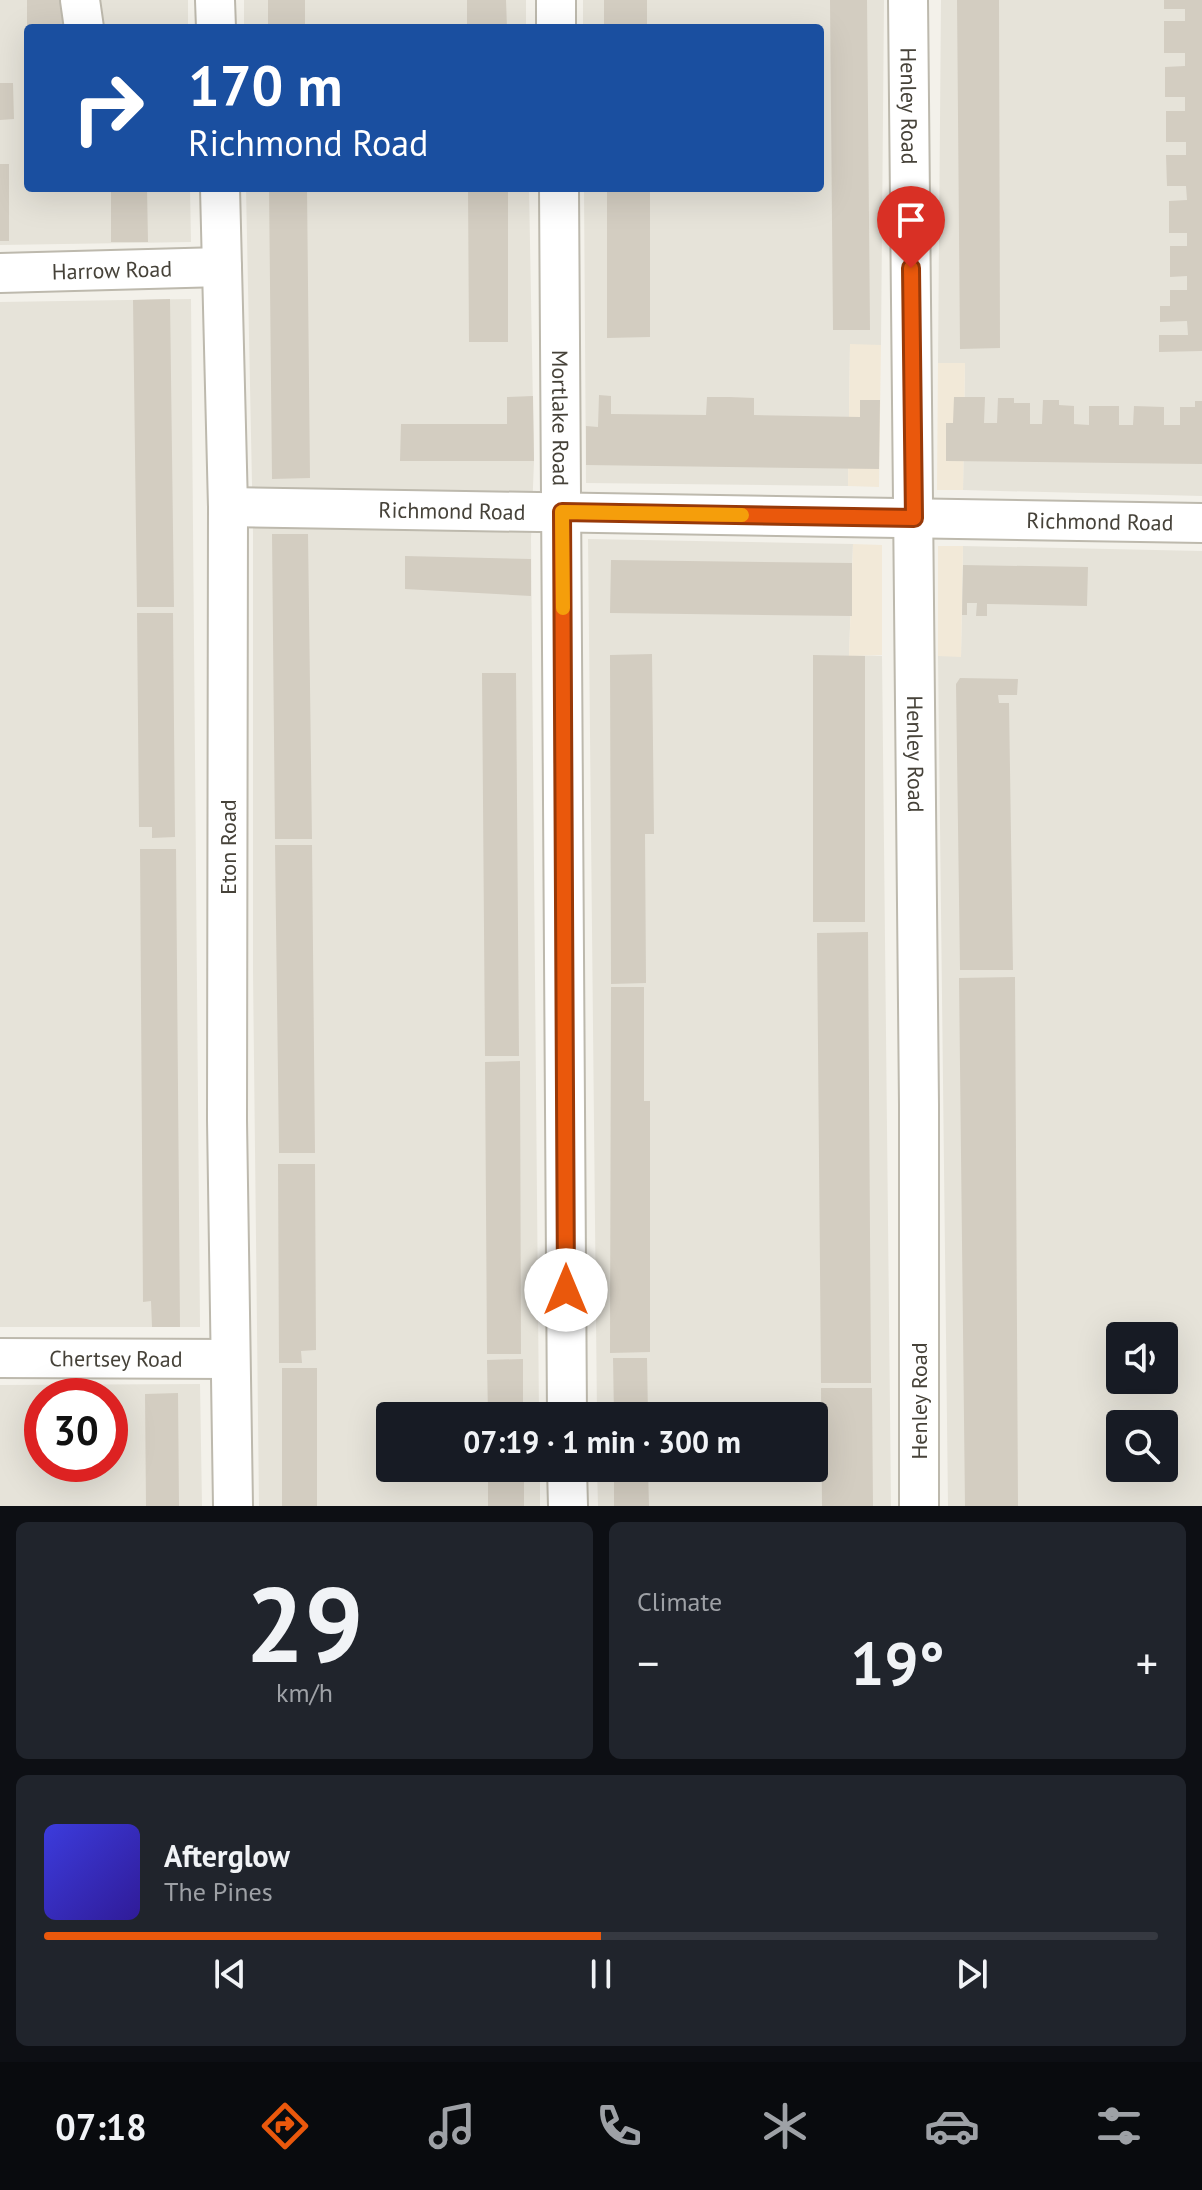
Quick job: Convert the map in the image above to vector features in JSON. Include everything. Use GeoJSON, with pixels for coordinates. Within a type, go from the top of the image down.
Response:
{"type":"FeatureCollection","features":[{"type":"Feature","properties":{"kind":"street"},"geometry":{"type":"LineString","coordinates":[[80,0],[83,24]]}},
{"type":"Feature","properties":{"kind":"street"},"geometry":{"type":"LineString","coordinates":[[215,0],[216,24]]}},
{"type":"Feature","properties":{"kind":"street"},"geometry":{"type":"LineString","coordinates":[[556,0],[556,24]]}},
{"type":"Feature","properties":{"kind":"street","name":"Henley Road"},"geometry":{"type":"LineString","coordinates":[[908,0],[919,1506]]}},
{"type":"Feature","properties":{"kind":"street","name":"Eton Road"},"geometry":{"type":"LineString","coordinates":[[220,192],[228,507],[227,1120],[233,1506]]}},
{"type":"Feature","properties":{"kind":"street","name":"Mortlake Road"},"geometry":{"type":"LineString","coordinates":[[559,192],[567,1402]]}},
{"type":"Feature","properties":{"kind":"street","name":"Harrow Road"},"geometry":{"type":"LineString","coordinates":[[0,273],[222,267]]}},
{"type":"Feature","properties":{"kind":"street","name":"Richmond Road"},"geometry":{"type":"LineString","coordinates":[[228,507],[1202,523]]}},
{"type":"Feature","properties":{"kind":"street","name":"Chertsey Road"},"geometry":{"type":"LineString","coordinates":[[0,1358],[230,1359]]}},
{"type":"Feature","properties":{"kind":"street"},"geometry":{"type":"LineString","coordinates":[[567,1482],[568,1506]]}},
{"type":"Feature","properties":{"kind":"shaded area"},"geometry":{"type":"Polygon","coordinates":[[[0,0],[188,0],[188,24],[24,24],[24,192],[190,192],[191,242],[0,245],[0,0]]]}},
{"type":"Feature","properties":{"kind":"shaded area"},"geometry":{"type":"Polygon","coordinates":[[[244,0],[526,0],[526,24],[244,24],[244,0]]]}},
{"type":"Feature","properties":{"kind":"shaded area"},"geometry":{"type":"Polygon","coordinates":[[[583,0],[884,0],[881,345],[850,345],[848,486],[586,483],[584,192],[824,192],[824,24],[583,24],[583,0]]]}},
{"type":"Feature","properties":{"kind":"shaded area"},"geometry":{"type":"Polygon","coordinates":[[[941,0],[1202,0],[1202,496],[963,490],[965,363],[938,363],[941,0]]]}},
{"type":"Feature","properties":{"kind":"shaded area"},"geometry":{"type":"Polygon","coordinates":[[[246,192],[529,192],[534,461],[531,539],[539,1402],[376,1402],[376,1482],[540,1482],[540,1506],[259,1506],[253,971],[253,533],[246,192]]]}},
{"type":"Feature","properties":{"kind":"shaded area"},"geometry":{"type":"Polygon","coordinates":[[[191,299],[200,1327],[0,1327],[0,302],[191,299]]]}},
{"type":"Feature","properties":{"kind":"shaded area"},"geometry":{"type":"Polygon","coordinates":[[[850,344],[881,345],[879,487],[848,486],[850,344]]]}},
{"type":"Feature","properties":{"kind":"shaded area"},"geometry":{"type":"Polygon","coordinates":[[[938,363],[965,363],[963,490],[937,490],[938,363]]]}},
{"type":"Feature","properties":{"kind":"shaded area"},"geometry":{"type":"Polygon","coordinates":[[[588,539],[853,544],[849,655],[882,656],[891,1506],[598,1506],[597,1482],[828,1482],[828,1402],[597,1402],[588,539]]]}},
{"type":"Feature","properties":{"kind":"shaded area"},"geometry":{"type":"Polygon","coordinates":[[[853,544],[882,545],[882,655],[849,656],[853,544]]]}},
{"type":"Feature","properties":{"kind":"shaded area"},"geometry":{"type":"Polygon","coordinates":[[[938,546],[963,546],[961,657],[938,656],[938,546]]]}},
{"type":"Feature","properties":{"kind":"shaded area"},"geometry":{"type":"Polygon","coordinates":[[[963,546],[1202,551],[1202,1506],[948,1506],[938,656],[961,656],[963,546]]]}},
{"type":"Feature","properties":{"kind":"shaded area"},"geometry":{"type":"Polygon","coordinates":[[[128,1384],[200,1384],[202,1506],[0,1506],[0,1385],[24,1385],[24,1482],[128,1482],[128,1384]]]}},
{"type":"Feature","properties":{"kind":"building"},"geometry":{"type":"Polygon","coordinates":[[[27,0],[65,0],[65,24],[27,24],[27,0]]]}},
{"type":"Feature","properties":{"kind":"building"},"geometry":{"type":"Polygon","coordinates":[[[268,0],[305,0],[305,24],[268,24],[268,0]]]}},
{"type":"Feature","properties":{"kind":"building"},"geometry":{"type":"Polygon","coordinates":[[[467,0],[506,0],[507,24],[467,24],[467,0]]]}},
{"type":"Feature","properties":{"kind":"building"},"geometry":{"type":"Polygon","coordinates":[[[604,0],[647,0],[647,24],[604,24],[604,0]]]}},
{"type":"Feature","properties":{"kind":"building"},"geometry":{"type":"Polygon","coordinates":[[[830,0],[867,0],[870,330],[833,330],[830,0]]]}},
{"type":"Feature","properties":{"kind":"building"},"geometry":{"type":"Polygon","coordinates":[[[957,0],[999,0],[1000,348],[960,349],[957,0]]]}},
{"type":"Feature","properties":{"kind":"building"},"geometry":{"type":"Polygon","coordinates":[[[1164,0],[1202,0],[1202,351],[1159,352],[1159,335],[1188,335],[1187,321],[1160,322],[1160,306],[1170,306],[1170,290],[1187,290],[1187,276],[1170,277],[1170,246],[1187,246],[1187,233],[1169,233],[1169,201],[1187,200],[1186,186],[1167,186],[1166,155],[1186,155],[1186,142],[1166,142],[1166,111],[1185,111],[1185,97],[1165,97],[1165,67],[1185,66],[1185,53],[1164,53],[1164,21],[1185,21],[1185,9],[1164,9],[1164,0]]]}},
{"type":"Feature","properties":{"kind":"building"},"geometry":{"type":"Polygon","coordinates":[[[0,83],[13,83],[14,119],[0,120],[0,83]]]}},
{"type":"Feature","properties":{"kind":"building"},"geometry":{"type":"Polygon","coordinates":[[[0,164],[9,164],[9,241],[0,241],[0,164]]]}},
{"type":"Feature","properties":{"kind":"building"},"geometry":{"type":"Polygon","coordinates":[[[111,192],[147,192],[148,242],[111,242],[111,192]]]}},
{"type":"Feature","properties":{"kind":"building"},"geometry":{"type":"Polygon","coordinates":[[[269,192],[307,192],[310,478],[272,479],[269,192]]]}},
{"type":"Feature","properties":{"kind":"building"},"geometry":{"type":"Polygon","coordinates":[[[468,192],[508,192],[508,342],[469,342],[468,192]]]}},
{"type":"Feature","properties":{"kind":"building"},"geometry":{"type":"Polygon","coordinates":[[[607,192],[650,192],[650,337],[607,338],[607,192]]]}},
{"type":"Feature","properties":{"kind":"building"},"geometry":{"type":"Polygon","coordinates":[[[170,299],[174,607],[137,607],[133,300],[170,299]]]}},
{"type":"Feature","properties":{"kind":"building"},"geometry":{"type":"Polygon","coordinates":[[[599,395],[611,396],[611,414],[706,415],[707,397],[730,397],[754,398],[754,415],[860,417],[860,400],[880,400],[879,469],[586,465],[586,426],[598,427],[599,395]]]}},
{"type":"Feature","properties":{"kind":"building"},"geometry":{"type":"Polygon","coordinates":[[[533,396],[534,461],[400,461],[401,424],[507,424],[507,397],[533,396]]]}},
{"type":"Feature","properties":{"kind":"building"},"geometry":{"type":"Polygon","coordinates":[[[954,397],[985,397],[984,423],[997,423],[998,398],[1014,398],[1014,403],[1030,403],[1030,424],[1042,424],[1043,400],[1059,400],[1059,405],[1074,406],[1074,424],[1089,425],[1089,406],[1119,406],[1119,425],[1133,425],[1134,406],[1164,407],[1164,425],[1180,425],[1180,407],[1195,407],[1195,401],[1202,401],[1202,464],[946,461],[946,423],[953,423],[954,397]]]}},
{"type":"Feature","properties":{"kind":"building"},"geometry":{"type":"Polygon","coordinates":[[[272,534],[308,534],[312,839],[275,839],[272,534]]]}},
{"type":"Feature","properties":{"kind":"building"},"geometry":{"type":"Polygon","coordinates":[[[405,556],[531,559],[531,596],[405,589],[405,556]]]}},
{"type":"Feature","properties":{"kind":"building"},"geometry":{"type":"Polygon","coordinates":[[[611,560],[852,563],[852,616],[610,613],[611,560]]]}},
{"type":"Feature","properties":{"kind":"building"},"geometry":{"type":"Polygon","coordinates":[[[963,565],[1088,567],[1087,606],[987,604],[987,616],[976,616],[977,603],[967,603],[967,615],[962,615],[963,565]]]}},
{"type":"Feature","properties":{"kind":"building"},"geometry":{"type":"Polygon","coordinates":[[[137,613],[173,613],[175,837],[152,838],[152,827],[139,827],[137,613]]]}},
{"type":"Feature","properties":{"kind":"building"},"geometry":{"type":"Polygon","coordinates":[[[652,654],[654,834],[645,834],[646,983],[611,984],[610,655],[652,654]]]}},
{"type":"Feature","properties":{"kind":"building"},"geometry":{"type":"Polygon","coordinates":[[[813,655],[865,656],[865,922],[813,922],[813,655]]]}},
{"type":"Feature","properties":{"kind":"building"},"geometry":{"type":"Polygon","coordinates":[[[482,673],[516,673],[519,1056],[485,1056],[482,673]]]}},
{"type":"Feature","properties":{"kind":"building"},"geometry":{"type":"Polygon","coordinates":[[[960,678],[1018,679],[1017,695],[998,695],[999,703],[1009,703],[1013,970],[960,970],[956,684],[960,678]]]}},
{"type":"Feature","properties":{"kind":"building"},"geometry":{"type":"Polygon","coordinates":[[[275,845],[312,845],[315,1153],[279,1153],[275,845]]]}},
{"type":"Feature","properties":{"kind":"building"},"geometry":{"type":"Polygon","coordinates":[[[140,849],[176,849],[180,1327],[152,1327],[151,1301],[143,1302],[140,849]]]}},
{"type":"Feature","properties":{"kind":"building"},"geometry":{"type":"Polygon","coordinates":[[[868,932],[871,1383],[821,1383],[817,933],[868,932]]]}},
{"type":"Feature","properties":{"kind":"building"},"geometry":{"type":"Polygon","coordinates":[[[1015,977],[1018,1506],[965,1506],[959,978],[1015,977]]]}},
{"type":"Feature","properties":{"kind":"building"},"geometry":{"type":"Polygon","coordinates":[[[611,987],[644,987],[644,1101],[650,1101],[650,1352],[610,1353],[611,987]]]}},
{"type":"Feature","properties":{"kind":"building"},"geometry":{"type":"Polygon","coordinates":[[[520,1061],[521,1354],[487,1354],[485,1062],[520,1061]]]}},
{"type":"Feature","properties":{"kind":"building"},"geometry":{"type":"Polygon","coordinates":[[[278,1164],[315,1164],[316,1350],[301,1351],[302,1363],[279,1363],[278,1164]]]}},
{"type":"Feature","properties":{"kind":"building"},"geometry":{"type":"Polygon","coordinates":[[[613,1358],[647,1358],[648,1402],[614,1402],[613,1358]]]}},
{"type":"Feature","properties":{"kind":"building"},"geometry":{"type":"Polygon","coordinates":[[[523,1359],[523,1402],[488,1402],[487,1360],[523,1359]]]}},
{"type":"Feature","properties":{"kind":"building"},"geometry":{"type":"Polygon","coordinates":[[[282,1368],[317,1368],[317,1506],[282,1506],[282,1368]]]}},
{"type":"Feature","properties":{"kind":"building"},"geometry":{"type":"Polygon","coordinates":[[[821,1388],[872,1388],[873,1506],[822,1506],[822,1482],[828,1482],[828,1402],[821,1402],[821,1388]]]}},
{"type":"Feature","properties":{"kind":"building"},"geometry":{"type":"Polygon","coordinates":[[[178,1393],[179,1506],[146,1506],[145,1394],[178,1393]]]}},
{"type":"Feature","properties":{"kind":"building"},"geometry":{"type":"Polygon","coordinates":[[[488,1482],[524,1482],[524,1506],[488,1506],[488,1482]]]}},
{"type":"Feature","properties":{"kind":"building"},"geometry":{"type":"Polygon","coordinates":[[[614,1482],[648,1482],[649,1506],[614,1506],[614,1482]]]}},
{"type":"Feature","properties":{"kind":"slow traffic"},"geometry":{"type":"LineString","coordinates":[[563,608],[562,512],[742,515]]}},
{"type":"Feature","properties":{"kind":"route"},"geometry":{"type":"LineString","coordinates":[[566,1290],[562,512],[914,518],[911,268]]}}]}
